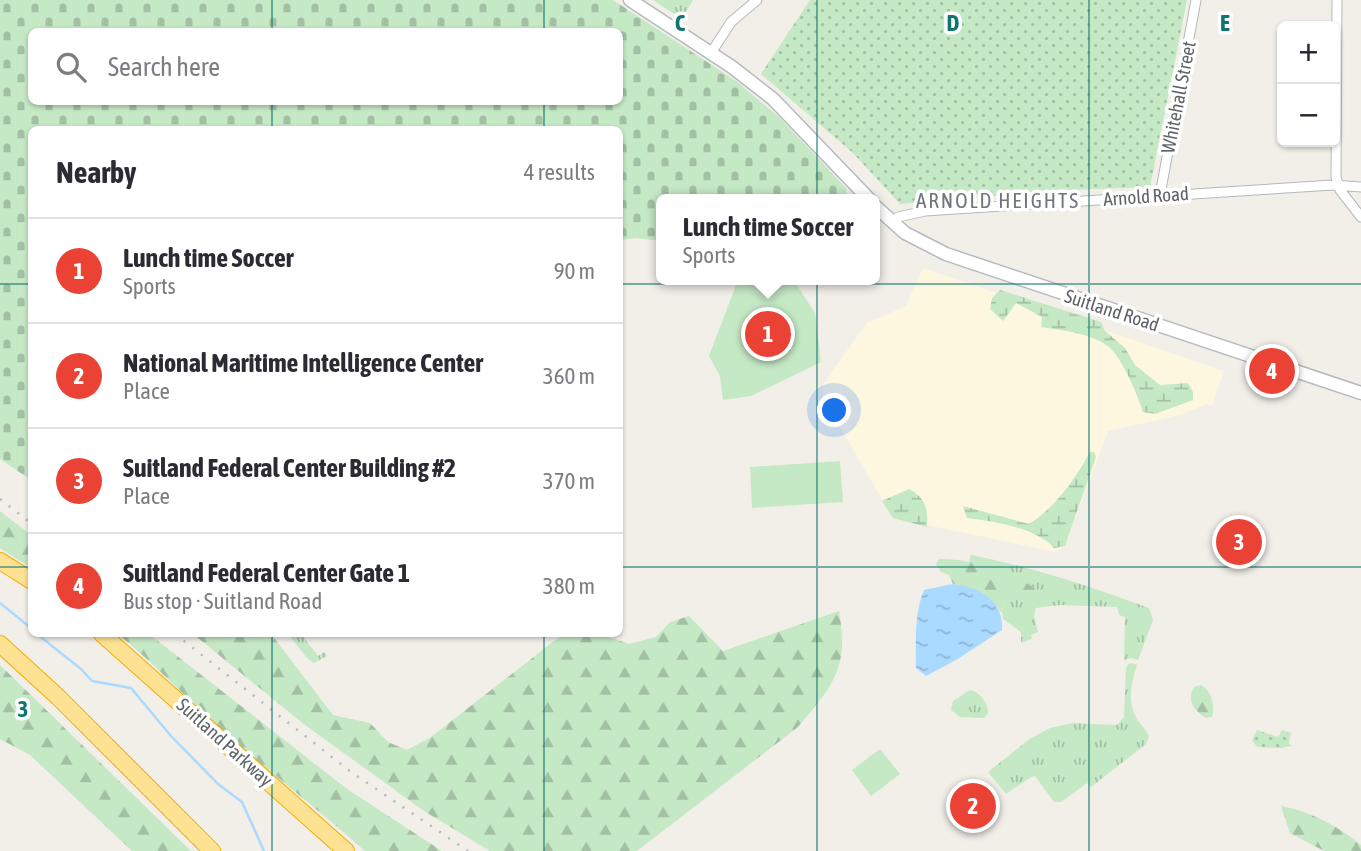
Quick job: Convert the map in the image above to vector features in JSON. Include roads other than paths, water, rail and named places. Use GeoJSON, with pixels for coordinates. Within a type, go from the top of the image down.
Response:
{"type":"FeatureCollection","features":[{"type":"Feature","properties":{"kind":"highway"},"geometry":{"type":"LineString","coordinates":[[0,561],[28,578]]}},
{"type":"Feature","properties":{"kind":"highway","name":"Suitland Parkway"},"geometry":{"type":"LineString","coordinates":[[105,637],[346,851]]}},
{"type":"Feature","properties":{"kind":"highway"},"geometry":{"type":"LineString","coordinates":[[0,645],[58,697],[212,851]]}},
{"type":"Feature","properties":{"kind":"main road"},"geometry":{"type":"LineString","coordinates":[[630,0],[755,84],[784,109],[864,194]]}},
{"type":"Feature","properties":{"kind":"main road","name":"Suitland Road"},"geometry":{"type":"LineString","coordinates":[[880,211],[916,240],[958,259],[1361,393]]}},
{"type":"Feature","properties":{"kind":"street"},"geometry":{"type":"LineString","coordinates":[[711,54],[731,22],[757,0]]}},
{"type":"Feature","properties":{"kind":"street","name":"Whitehall Street"},"geometry":{"type":"LineString","coordinates":[[1160,195],[1196,0]]}},
{"type":"Feature","properties":{"kind":"street"},"geometry":{"type":"LineString","coordinates":[[1337,0],[1336,177],[1339,186],[1361,217]]}},
{"type":"Feature","properties":{"kind":"street","name":"Arnold Road"},"geometry":{"type":"LineString","coordinates":[[893,223],[898,217],[925,211],[1160,195],[1361,187]]}},
{"type":"Feature","properties":{"kind":"water"},"geometry":{"type":"Polygon","coordinates":[[[953,584],[972,588],[988,597],[999,611],[1002,630],[926,676],[916,668],[916,629],[921,599],[924,590],[953,584]]]}},
{"type":"Feature","properties":{"kind":"waterway"},"geometry":{"type":"LineString","coordinates":[[0,603],[28,626]]}},
{"type":"Feature","properties":{"kind":"waterway"},"geometry":{"type":"LineString","coordinates":[[41,637],[92,681],[131,688],[171,736],[218,784],[242,802],[264,851]]}},
{"type":"Feature","properties":{"kind":"railway"},"geometry":{"type":"LineString","coordinates":[[0,499],[28,521]]}},
{"type":"Feature","properties":{"kind":"railway"},"geometry":{"type":"LineString","coordinates":[[179,637],[351,772],[468,851]]}},
{"type":"Feature","properties":{"kind":"place","name":"Lunch time Soccer"},"geometry":{"type":"Point","coordinates":[768,334]}},
{"type":"Feature","properties":{"kind":"place","name":"Suitland Federal Center Gate 1"},"geometry":{"type":"Point","coordinates":[1272,371]}},
{"type":"Feature","properties":{"kind":"place","name":"Suitland Federal Center Building #2"},"geometry":{"type":"Point","coordinates":[1239,542]}},
{"type":"Feature","properties":{"kind":"place","name":"National Maritime Intelligence Center"},"geometry":{"type":"Point","coordinates":[973,806]}},
{"type":"Feature","properties":{"kind":"district","name":"ARNOLD HEIGHTS"},"geometry":{"type":"Point","coordinates":[998,201]}}]}
